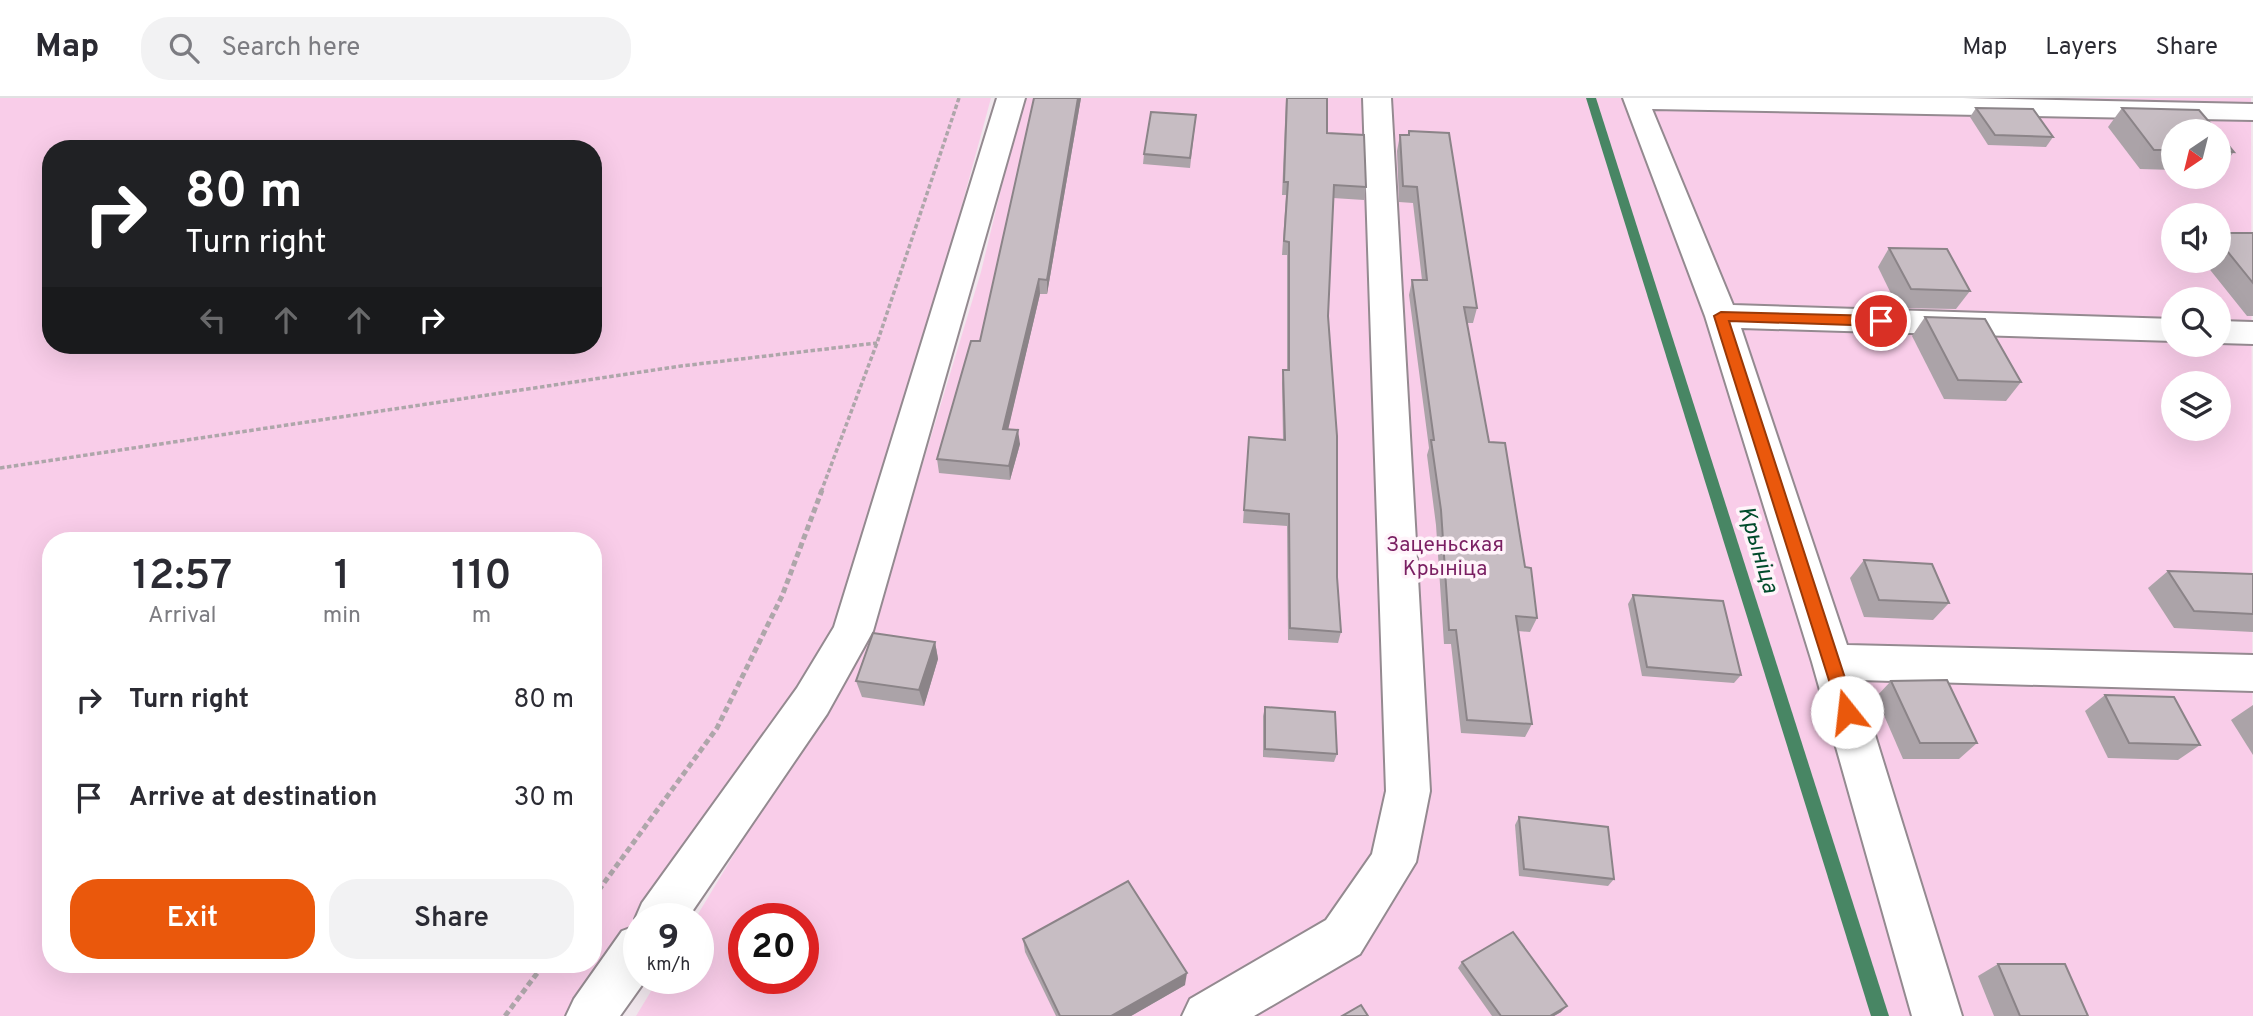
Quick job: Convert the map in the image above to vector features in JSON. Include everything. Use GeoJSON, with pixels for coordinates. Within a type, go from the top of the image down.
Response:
{"type":"FeatureCollection","features":[{"type":"Feature","properties":{"kind":"lane"},"geometry":{"type":"LineString","coordinates":[[670,903],[812,701],[853,631],[1011,98]]}},
{"type":"Feature","properties":{"kind":"lane"},"geometry":{"type":"LineString","coordinates":[[1206,1016],[1343,937],[1394,862],[1408,791],[1377,98]]}},
{"type":"Feature","properties":{"kind":"lane"},"geometry":{"type":"LineString","coordinates":[[1937,1016],[1832,662],[1721,316],[1635,100],[2253,113]]}},
{"type":"Feature","properties":{"kind":"lane"},"geometry":{"type":"LineString","coordinates":[[1721,316],[2161,330]]}},
{"type":"Feature","properties":{"kind":"lane"},"geometry":{"type":"LineString","coordinates":[[2231,332],[2253,333]]}},
{"type":"Feature","properties":{"kind":"lane"},"geometry":{"type":"LineString","coordinates":[[1832,662],[2253,673]]}},
{"type":"Feature","properties":{"kind":"lane"},"geometry":{"type":"LineString","coordinates":[[591,1016],[623,971]]}},
{"type":"Feature","properties":{"kind":"path"},"geometry":{"type":"LineString","coordinates":[[602,886],[717,728],[782,596],[877,343],[959,98]]}},
{"type":"Feature","properties":{"kind":"path"},"geometry":{"type":"LineString","coordinates":[[0,468],[681,366],[877,343]]}},
{"type":"Feature","properties":{"kind":"path"},"geometry":{"type":"LineString","coordinates":[[505,1016],[537,973]]}},
{"type":"Feature","properties":{"kind":"green space"},"geometry":{"type":"Polygon","coordinates":[[[0,98],[991,98],[916,374],[836,628],[784,720],[651,903],[623,903],[623,946],[573,1016],[0,1016],[0,98]]]}},
{"type":"Feature","properties":{"kind":"green space","name":"Заценьская Крыніца"},"geometry":{"type":"Polygon","coordinates":[[[1023,98],[2251,98],[2253,1016],[636,1016],[649,994],[714,994],[714,903],[705,903],[875,621],[981,272],[1023,98]]]}},
{"type":"Feature","properties":{"kind":"building"},"geometry":{"type":"Polygon","coordinates":[[[1034,98],[1078,98],[1047,280],[1039,279],[1003,429],[1018,430],[1009,466],[937,459],[971,341],[980,341],[1034,98]]]}},
{"type":"Feature","properties":{"kind":"building"},"geometry":{"type":"Polygon","coordinates":[[[1287,98],[1327,98],[1327,133],[1364,135],[1366,187],[1334,185],[1328,316],[1337,436],[1337,577],[1341,632],[1290,628],[1289,514],[1244,510],[1249,437],[1285,440],[1283,370],[1289,370],[1289,242],[1284,241],[1288,182],[1284,182],[1287,98]]]}},
{"type":"Feature","properties":{"kind":"building"},"geometry":{"type":"Polygon","coordinates":[[[1976,108],[2033,109],[2053,137],[1995,135],[1976,108]]]}},
{"type":"Feature","properties":{"kind":"building"},"geometry":{"type":"Polygon","coordinates":[[[2122,108],[2199,110],[2207,119],[2161,119],[2161,150],[2154,150],[2122,108]]]}},
{"type":"Feature","properties":{"kind":"building"},"geometry":{"type":"Polygon","coordinates":[[[1151,112],[1196,115],[1190,158],[1144,154],[1151,112]]]}},
{"type":"Feature","properties":{"kind":"building"},"geometry":{"type":"Polygon","coordinates":[[[1409,131],[1449,133],[1477,308],[1464,307],[1489,442],[1505,443],[1525,567],[1531,568],[1537,618],[1516,616],[1532,724],[1467,720],[1456,630],[1449,630],[1441,510],[1431,440],[1434,440],[1412,280],[1427,280],[1417,187],[1403,186],[1400,135],[1409,135],[1409,131]]]}},
{"type":"Feature","properties":{"kind":"building"},"geometry":{"type":"Polygon","coordinates":[[[2231,233],[2253,233],[2253,283],[2231,256],[2231,233]]]}},
{"type":"Feature","properties":{"kind":"building"},"geometry":{"type":"Polygon","coordinates":[[[1889,248],[1947,249],[1970,291],[1911,289],[1889,248]]]}},
{"type":"Feature","properties":{"kind":"building"},"geometry":{"type":"Polygon","coordinates":[[[1925,317],[1985,319],[2021,382],[1958,380],[1925,317]]]}},
{"type":"Feature","properties":{"kind":"building"},"geometry":{"type":"Polygon","coordinates":[[[1864,560],[1932,564],[1949,603],[1879,600],[1864,560]]]}},
{"type":"Feature","properties":{"kind":"building"},"geometry":{"type":"Polygon","coordinates":[[[2168,571],[2253,574],[2253,614],[2194,611],[2168,571]]]}},
{"type":"Feature","properties":{"kind":"building"},"geometry":{"type":"Polygon","coordinates":[[[1633,595],[1723,601],[1741,675],[1647,667],[1633,595]]]}},
{"type":"Feature","properties":{"kind":"building"},"geometry":{"type":"Polygon","coordinates":[[[873,633],[935,642],[919,690],[856,681],[873,633]]]}},
{"type":"Feature","properties":{"kind":"building"},"geometry":{"type":"Polygon","coordinates":[[[1947,680],[1977,743],[1920,743],[1891,681],[1947,680]]]}},
{"type":"Feature","properties":{"kind":"building"},"geometry":{"type":"Polygon","coordinates":[[[2105,695],[2174,697],[2200,745],[2129,743],[2105,695]]]}},
{"type":"Feature","properties":{"kind":"building"},"geometry":{"type":"Polygon","coordinates":[[[1265,707],[1335,712],[1337,754],[1265,749],[1265,707]]]}},
{"type":"Feature","properties":{"kind":"building"},"geometry":{"type":"Polygon","coordinates":[[[1519,817],[1608,827],[1614,879],[1524,869],[1519,817]]]}},
{"type":"Feature","properties":{"kind":"building"},"geometry":{"type":"Polygon","coordinates":[[[1128,881],[1187,973],[1111,1016],[1060,1016],[1023,939],[1128,881]]]}},
{"type":"Feature","properties":{"kind":"building"},"geometry":{"type":"Polygon","coordinates":[[[1513,932],[1567,1006],[1550,1016],[1501,1016],[1462,962],[1513,932]]]}},
{"type":"Feature","properties":{"kind":"building"},"geometry":{"type":"Polygon","coordinates":[[[1998,964],[2065,964],[2088,1016],[2020,1016],[1998,964]]]}},
{"type":"Feature","properties":{"kind":"building"},"geometry":{"type":"Polygon","coordinates":[[[1361,1005],[1368,1016],[1342,1016],[1361,1005]]]}},
{"type":"Feature","properties":{"kind":"waterway","name":"Крыніца"},"geometry":{"type":"LineString","coordinates":[[1591,98],[1880,1016]]}},
{"type":"Feature","properties":{"kind":"route"},"geometry":{"type":"LineString","coordinates":[[1847,712],[1721,316],[1881,321]]}}]}
